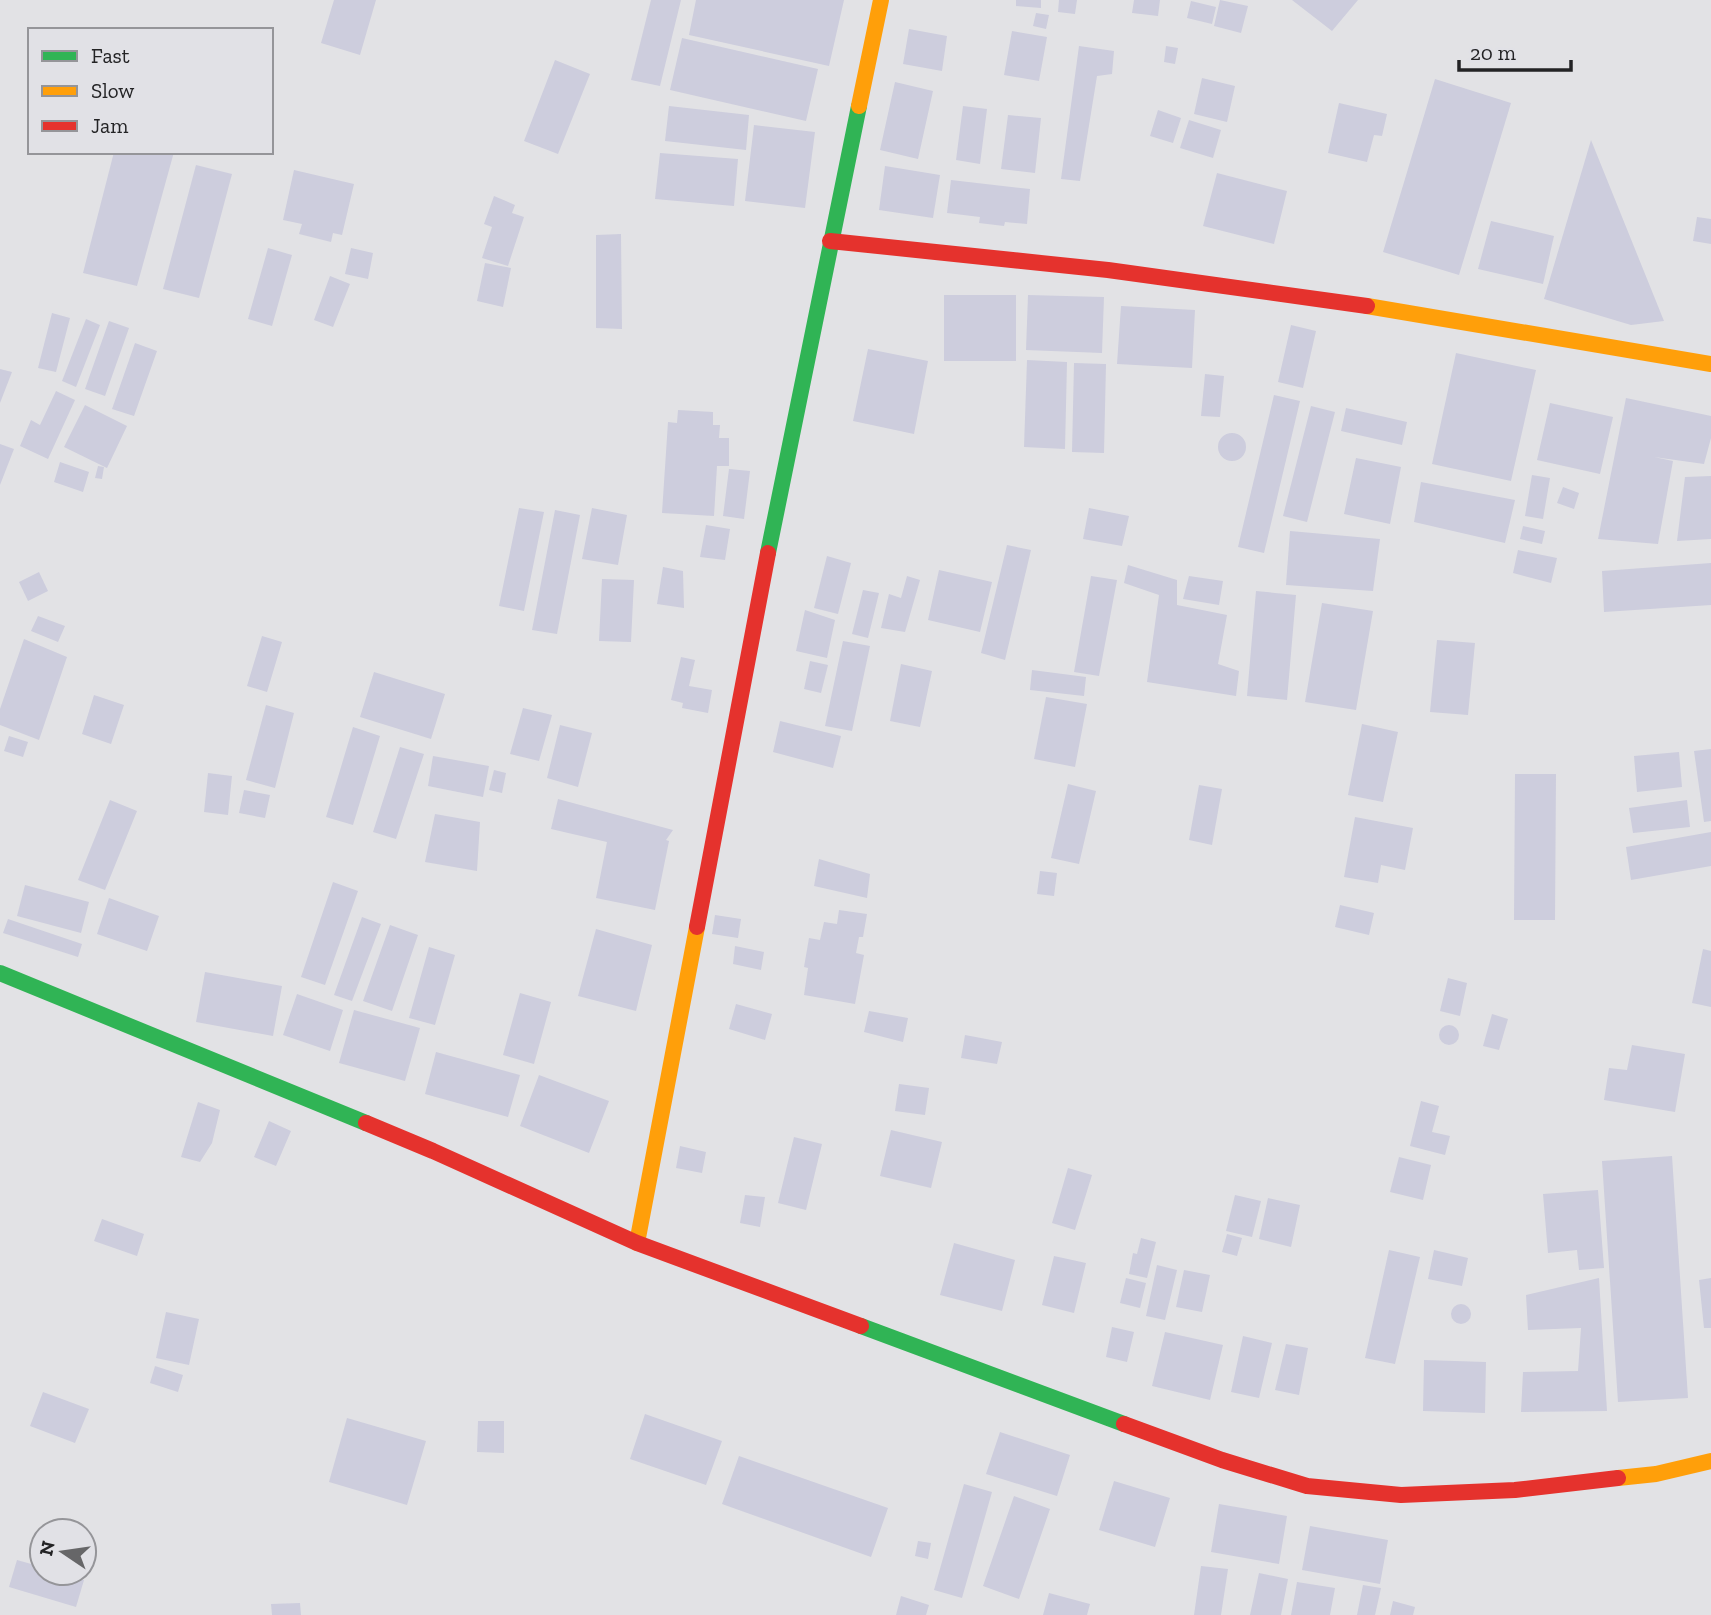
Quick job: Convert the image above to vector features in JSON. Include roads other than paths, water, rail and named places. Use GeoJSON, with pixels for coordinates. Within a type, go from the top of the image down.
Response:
{"type":"FeatureCollection","features":[{"type":"Feature","properties":{"kind":"street"},"geometry":{"type":"LineString","coordinates":[[637,1243],[776,508],[881,0]]}},
{"type":"Feature","properties":{"kind":"street"},"geometry":{"type":"LineString","coordinates":[[830,241],[1108,270],[1376,306],[1711,364]]}},
{"type":"Feature","properties":{"kind":"street"},"geometry":{"type":"LineString","coordinates":[[0,973],[433,1151],[637,1243],[1222,1460],[1307,1486],[1401,1495],[1515,1490],[1656,1474],[1711,1461]]}}]}
